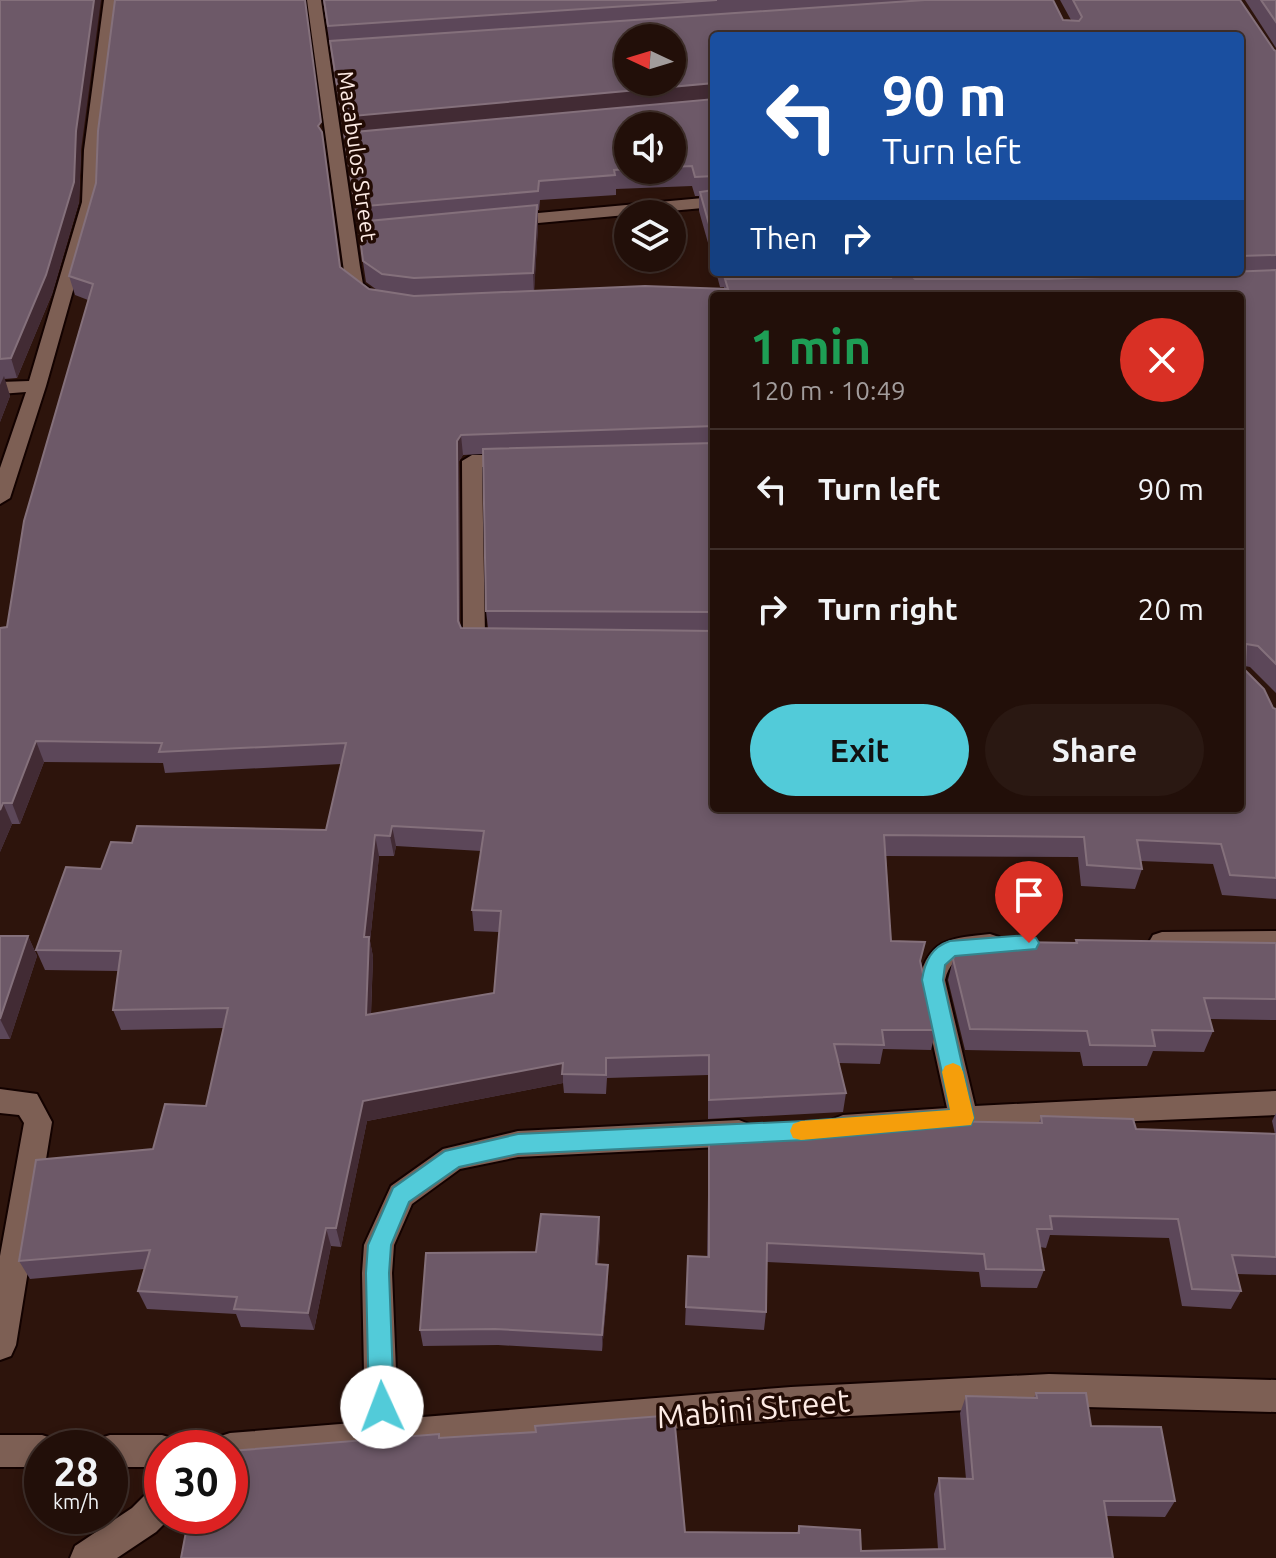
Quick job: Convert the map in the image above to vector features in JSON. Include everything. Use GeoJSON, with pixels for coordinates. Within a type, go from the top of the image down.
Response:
{"type":"FeatureCollection","features":[{"type":"Feature","properties":{"kind":"street"},"geometry":{"type":"LineString","coordinates":[[0,498],[37,386],[90,202],[92,150],[111,0]]}},
{"type":"Feature","properties":{"kind":"street","name":"Macabulos Street"},"geometry":{"type":"LineString","coordinates":[[314,0],[329,51],[340,144],[356,235],[351,267],[355,286],[379,302],[391,304]]}},
{"type":"Feature","properties":{"kind":"street"},"geometry":{"type":"LineString","coordinates":[[491,222],[710,202]]}},
{"type":"Feature","properties":{"kind":"street"},"geometry":{"type":"LineString","coordinates":[[0,388],[37,386]]}},
{"type":"Feature","properties":{"kind":"street"},"geometry":{"type":"LineString","coordinates":[[519,643],[474,642],[472,461],[531,460]]}},
{"type":"Feature","properties":{"kind":"street"},"geometry":{"type":"LineString","coordinates":[[1137,942],[1276,941]]}},
{"type":"Feature","properties":{"kind":"street"},"geometry":{"type":"LineString","coordinates":[[963,1118],[932,980],[935,962],[950,949],[1014,943]]}},
{"type":"Feature","properties":{"kind":"street"},"geometry":{"type":"LineString","coordinates":[[0,1101],[27,1103],[38,1122],[0,1345]]}},
{"type":"Feature","properties":{"kind":"street"},"geometry":{"type":"LineString","coordinates":[[821,1129],[963,1118],[1276,1103]]}},
{"type":"Feature","properties":{"kind":"street"},"geometry":{"type":"LineString","coordinates":[[382,1434],[379,1245],[401,1195],[453,1158],[518,1144],[773,1132]]}},
{"type":"Feature","properties":{"kind":"street","name":"Mabini Street"},"geometry":{"type":"LineString","coordinates":[[248,1447],[791,1403],[1049,1390],[1276,1396]]}},
{"type":"Feature","properties":{"kind":"street"},"geometry":{"type":"LineString","coordinates":[[0,1451],[24,1451]]}},
{"type":"Feature","properties":{"kind":"street"},"geometry":{"type":"LineString","coordinates":[[87,1558],[144,1520]]}},
{"type":"Feature","properties":{"kind":"building"},"geometry":{"type":"Polygon","coordinates":[[[0,0],[94,0],[76,131],[74,182],[46,275],[11,358],[0,359],[0,0]]]}},
{"type":"Feature","properties":{"kind":"building"},"geometry":{"type":"Polygon","coordinates":[[[115,0],[305,0],[321,122],[318,126],[322,132],[340,267],[369,289],[414,296],[645,286],[728,289],[725,279],[1244,276],[1244,271],[1276,270],[1276,664],[1258,646],[1246,644],[1245,670],[1264,689],[1276,709],[1276,878],[1230,875],[1221,844],[1137,840],[1142,869],[1087,865],[1084,837],[884,835],[891,941],[925,942],[920,961],[936,1030],[882,1030],[884,1045],[834,1044],[846,1093],[709,1100],[709,1055],[606,1058],[606,1075],[562,1074],[563,1063],[363,1101],[336,1228],[326,1228],[308,1313],[234,1309],[237,1297],[138,1291],[150,1250],[19,1261],[36,1160],[153,1149],[165,1104],[206,1106],[228,1008],[113,1010],[121,951],[36,950],[66,867],[101,869],[111,842],[132,843],[137,826],[326,830],[346,743],[159,752],[162,743],[36,741],[12,803],[3,803],[0,810],[0,628],[7,627],[24,521],[93,284],[69,276],[96,183],[98,131],[115,0]],[[392,826],[390,836],[375,835],[364,937],[369,937],[366,1015],[494,993],[501,911],[472,910],[484,831],[392,826]]]}},
{"type":"Feature","properties":{"kind":"building"},"geometry":{"type":"Polygon","coordinates":[[[324,0],[717,0],[328,26],[324,0]]]}},
{"type":"Feature","properties":{"kind":"building"},"geometry":{"type":"Polygon","coordinates":[[[925,0],[1053,0],[1063,20],[1079,21],[1082,17],[1073,0],[1240,0],[1276,51],[1276,255],[1244,256],[1244,32],[710,32],[710,83],[686,86],[686,24],[614,24],[614,92],[342,117],[330,41],[925,0]]]}},
{"type":"Feature","properties":{"kind":"building"},"geometry":{"type":"Polygon","coordinates":[[[1261,0],[1276,0],[1276,22],[1261,0]]]}},
{"type":"Feature","properties":{"kind":"building"},"geometry":{"type":"Polygon","coordinates":[[[710,99],[710,176],[695,177],[692,166],[686,166],[686,112],[614,112],[614,175],[539,181],[538,191],[355,207],[344,133],[710,99]]]}},
{"type":"Feature","properties":{"kind":"building"},"geometry":{"type":"Polygon","coordinates":[[[710,191],[710,228],[700,192],[710,191]]]}},
{"type":"Feature","properties":{"kind":"building"},"geometry":{"type":"Polygon","coordinates":[[[537,205],[533,273],[414,278],[382,274],[363,261],[358,222],[537,205]]]}},
{"type":"Feature","properties":{"kind":"building"},"geometry":{"type":"Polygon","coordinates":[[[710,443],[710,612],[486,611],[483,449],[710,443]]]}},
{"type":"Feature","properties":{"kind":"building"},"geometry":{"type":"Polygon","coordinates":[[[0,936],[28,936],[0,1019],[0,936]]]}},
{"type":"Feature","properties":{"kind":"building"},"geometry":{"type":"Polygon","coordinates":[[[1076,940],[1276,943],[1276,999],[1204,998],[1213,1031],[1152,1030],[1155,1046],[1090,1045],[1087,1031],[970,1029],[953,959],[959,945],[964,941],[1077,943],[1076,940]]]}},
{"type":"Feature","properties":{"kind":"building"},"geometry":{"type":"Polygon","coordinates":[[[1041,1116],[1133,1119],[1136,1129],[1276,1134],[1276,1257],[1232,1255],[1241,1291],[1192,1289],[1178,1219],[1050,1216],[1052,1229],[1037,1229],[1044,1270],[986,1269],[984,1254],[767,1243],[766,1312],[686,1307],[688,1256],[709,1257],[709,1132],[854,1124],[930,1128],[930,1121],[1042,1123],[1041,1116]]]}},
{"type":"Feature","properties":{"kind":"building"},"geometry":{"type":"Polygon","coordinates":[[[541,1214],[599,1217],[596,1264],[608,1265],[602,1335],[495,1329],[420,1330],[426,1253],[536,1252],[541,1214]]]}},
{"type":"Feature","properties":{"kind":"building"},"geometry":{"type":"Polygon","coordinates":[[[1036,1393],[1086,1393],[1091,1426],[1161,1427],[1175,1501],[1104,1501],[1113,1558],[181,1558],[186,1534],[248,1534],[248,1450],[439,1434],[439,1438],[536,1432],[535,1426],[674,1415],[685,1532],[799,1533],[799,1526],[860,1530],[861,1551],[945,1549],[939,1478],[973,1479],[966,1396],[1037,1398],[1036,1393]]]}},
{"type":"Feature","properties":{"kind":"slow traffic"},"geometry":{"type":"LineString","coordinates":[[801,1131],[963,1118],[953,1072]]}},
{"type":"Feature","properties":{"kind":"route"},"geometry":{"type":"LineString","coordinates":[[382,1407],[377,1273],[379,1245],[401,1195],[453,1158],[518,1144],[805,1131],[963,1118],[932,980],[935,962],[950,949],[1029,943]]}}]}
